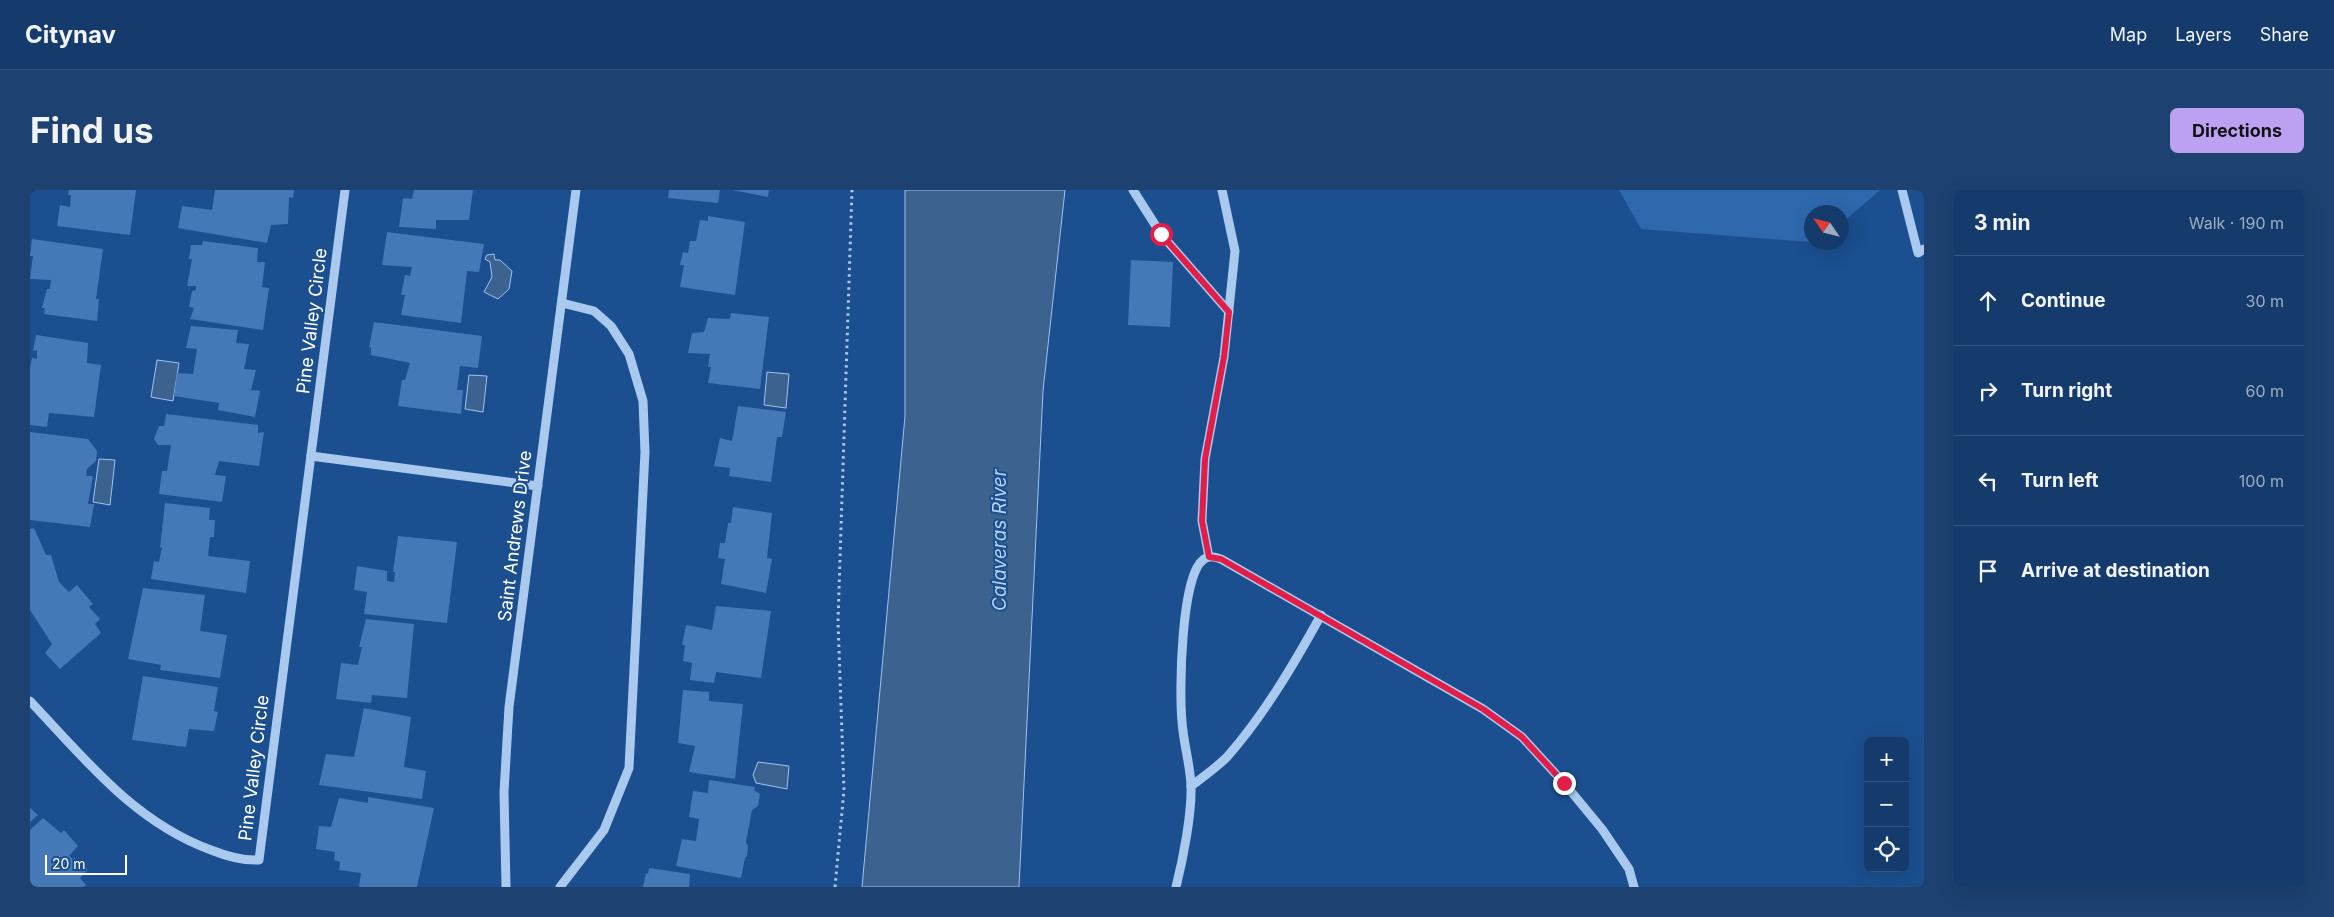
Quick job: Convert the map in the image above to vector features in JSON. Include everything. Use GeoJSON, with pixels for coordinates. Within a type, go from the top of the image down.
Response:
{"type":"FeatureCollection","features":[{"type":"Feature","properties":{"kind":"street","name":"Pine Valley Circle"},"geometry":{"type":"LineString","coordinates":[[30,702],[122,798],[152,821],[190,842],[226,856],[259,860],[346,190]]}},
{"type":"Feature","properties":{"kind":"street","name":"Saint Andrews Drive"},"geometry":{"type":"LineString","coordinates":[[506,887],[504,792],[509,708],[576,190]]}},
{"type":"Feature","properties":{"kind":"street"},"geometry":{"type":"LineString","coordinates":[[1133,190],[1161,234],[1229,312]]}},
{"type":"Feature","properties":{"kind":"street"},"geometry":{"type":"LineString","coordinates":[[1209,557],[1202,521],[1205,459],[1224,357],[1236,251],[1222,190]]}},
{"type":"Feature","properties":{"kind":"street"},"geometry":{"type":"LineString","coordinates":[[1902,190],[1921,251]]}},
{"type":"Feature","properties":{"kind":"street"},"geometry":{"type":"LineString","coordinates":[[560,887],[604,830],[629,768],[645,452],[643,401],[629,354],[611,326],[594,310],[562,303]]}},
{"type":"Feature","properties":{"kind":"street"},"geometry":{"type":"LineString","coordinates":[[311,456],[538,486]]}},
{"type":"Feature","properties":{"kind":"street"},"geometry":{"type":"LineString","coordinates":[[1176,887],[1191,786],[1182,721],[1181,674],[1186,609],[1193,577],[1201,561],[1209,557],[1221,559],[1322,615],[1483,709],[1522,737],[1564,783],[1602,829],[1629,869],[1634,887]]}},
{"type":"Feature","properties":{"kind":"street"},"geometry":{"type":"LineString","coordinates":[[1191,786],[1226,757],[1251,725],[1294,664],[1322,615]]}},
{"type":"Feature","properties":{"kind":"path"},"geometry":{"type":"LineString","coordinates":[[835,887],[844,790],[838,621],[852,190]]}},
{"type":"Feature","properties":{"kind":"shaded area"},"geometry":{"type":"Polygon","coordinates":[[[1619,190],[1880,190],[1849,217],[1849,205],[1804,205],[1804,241],[1641,229],[1619,190]]]}},
{"type":"Feature","properties":{"kind":"water","name":"Calaveras River"},"geometry":{"type":"Polygon","coordinates":[[[905,190],[1065,190],[1043,391],[1019,887],[862,887],[905,416],[905,190]]]}},
{"type":"Feature","properties":{"kind":"water"},"geometry":{"type":"Polygon","coordinates":[[[494,254],[495,260],[500,260],[512,271],[509,289],[498,299],[484,292],[492,277],[490,262],[485,259],[487,255],[494,254]]]}},
{"type":"Feature","properties":{"kind":"water"},"geometry":{"type":"Polygon","coordinates":[[[157,360],[179,363],[173,401],[151,397],[157,360]]]}},
{"type":"Feature","properties":{"kind":"water"},"geometry":{"type":"Polygon","coordinates":[[[767,372],[789,374],[786,408],[764,405],[767,372]]]}},
{"type":"Feature","properties":{"kind":"water"},"geometry":{"type":"Polygon","coordinates":[[[469,375],[487,376],[483,412],[465,409],[469,375]]]}},
{"type":"Feature","properties":{"kind":"water"},"geometry":{"type":"Polygon","coordinates":[[[99,459],[115,460],[110,505],[93,502],[99,459]]]}},
{"type":"Feature","properties":{"kind":"water"},"geometry":{"type":"Polygon","coordinates":[[[758,762],[789,766],[787,789],[756,783],[753,775],[758,762]]]}},
{"type":"Feature","properties":{"kind":"building"},"geometry":{"type":"Polygon","coordinates":[[[69,190],[136,190],[130,235],[57,226],[60,205],[70,207],[71,195],[68,195],[69,190]]]}},
{"type":"Feature","properties":{"kind":"building"},"geometry":{"type":"Polygon","coordinates":[[[215,190],[294,190],[293,198],[289,197],[288,224],[271,225],[267,243],[178,228],[182,206],[212,210],[215,190]]]}},
{"type":"Feature","properties":{"kind":"building"},"geometry":{"type":"Polygon","coordinates":[[[414,190],[473,190],[469,220],[436,220],[436,229],[399,227],[403,198],[412,199],[414,190]]]}},
{"type":"Feature","properties":{"kind":"building"},"geometry":{"type":"Polygon","coordinates":[[[669,190],[720,190],[718,203],[668,198],[669,190]]]}},
{"type":"Feature","properties":{"kind":"building"},"geometry":{"type":"Polygon","coordinates":[[[732,190],[769,190],[768,197],[732,190]]]}},
{"type":"Feature","properties":{"kind":"building"},"geometry":{"type":"Polygon","coordinates":[[[708,216],[745,222],[735,295],[680,287],[684,265],[680,265],[683,252],[688,253],[690,241],[696,241],[700,220],[708,221],[708,216]]]}},
{"type":"Feature","properties":{"kind":"building"},"geometry":{"type":"Polygon","coordinates":[[[387,232],[484,244],[479,272],[467,271],[461,323],[401,315],[405,295],[401,295],[405,275],[410,276],[412,267],[382,265],[387,232]]]}},
{"type":"Feature","properties":{"kind":"building"},"geometry":{"type":"Polygon","coordinates":[[[32,239],[103,249],[96,299],[99,299],[97,321],[44,314],[45,308],[42,308],[47,289],[50,289],[51,280],[30,279],[33,256],[30,256],[32,239]]]}},
{"type":"Feature","properties":{"kind":"building"},"geometry":{"type":"Polygon","coordinates":[[[203,241],[258,248],[257,262],[265,262],[262,287],[269,288],[263,330],[190,319],[194,308],[189,307],[192,291],[196,290],[196,286],[187,286],[192,259],[189,259],[191,245],[202,245],[203,241]]]}},
{"type":"Feature","properties":{"kind":"building"},"geometry":{"type":"Polygon","coordinates":[[[1131,260],[1173,262],[1170,327],[1128,325],[1131,260]]]}},
{"type":"Feature","properties":{"kind":"building"},"geometry":{"type":"Polygon","coordinates":[[[731,313],[769,317],[760,389],[708,383],[711,367],[708,367],[710,354],[688,353],[692,333],[704,332],[708,318],[730,319],[731,313]]]}},
{"type":"Feature","properties":{"kind":"building"},"geometry":{"type":"Polygon","coordinates":[[[374,322],[482,336],[478,368],[460,366],[457,390],[463,390],[461,414],[398,406],[402,380],[405,380],[410,363],[371,355],[371,347],[369,348],[374,322]]]}},
{"type":"Feature","properties":{"kind":"building"},"geometry":{"type":"Polygon","coordinates":[[[191,326],[238,330],[236,343],[249,344],[244,369],[256,370],[251,390],[260,391],[255,417],[218,410],[219,403],[174,396],[177,373],[193,374],[197,349],[186,348],[191,326]]]}},
{"type":"Feature","properties":{"kind":"building"},"geometry":{"type":"Polygon","coordinates":[[[36,335],[88,343],[87,363],[101,365],[94,417],[49,413],[47,427],[30,425],[30,368],[32,358],[37,359],[37,350],[33,351],[36,335]]]}},
{"type":"Feature","properties":{"kind":"building"},"geometry":{"type":"Polygon","coordinates":[[[738,406],[786,412],[782,437],[777,437],[771,482],[729,476],[730,468],[714,466],[720,438],[732,441],[738,406]]]}},
{"type":"Feature","properties":{"kind":"building"},"geometry":{"type":"Polygon","coordinates":[[[166,414],[258,425],[258,433],[264,432],[259,466],[219,461],[215,475],[226,476],[222,502],[159,494],[162,471],[167,471],[171,445],[158,445],[154,439],[159,426],[164,426],[166,414]]]}},
{"type":"Feature","properties":{"kind":"building"},"geometry":{"type":"Polygon","coordinates":[[[30,432],[88,439],[97,451],[96,461],[87,469],[86,476],[93,476],[88,504],[94,504],[90,527],[30,520],[30,432]]]}},
{"type":"Feature","properties":{"kind":"building"},"geometry":{"type":"Polygon","coordinates":[[[165,503],[210,508],[209,520],[215,520],[214,537],[210,537],[208,556],[250,561],[246,593],[151,579],[154,561],[159,562],[162,547],[160,548],[165,503]]]}},
{"type":"Feature","properties":{"kind":"building"},"geometry":{"type":"Polygon","coordinates":[[[733,507],[772,513],[767,558],[772,559],[766,593],[721,584],[725,559],[718,558],[720,543],[725,543],[728,523],[731,523],[733,507]]]}},
{"type":"Feature","properties":{"kind":"building"},"geometry":{"type":"Polygon","coordinates":[[[34,528],[46,555],[51,555],[59,582],[69,592],[77,585],[93,604],[89,607],[100,619],[95,624],[101,633],[60,669],[45,653],[52,644],[30,610],[30,529],[34,528]]]}},
{"type":"Feature","properties":{"kind":"building"},"geometry":{"type":"Polygon","coordinates":[[[398,536],[457,542],[447,623],[364,614],[367,592],[354,590],[357,566],[387,571],[387,581],[394,582],[395,572],[393,572],[398,536]]]}},
{"type":"Feature","properties":{"kind":"building"},"geometry":{"type":"Polygon","coordinates":[[[143,588],[205,595],[200,631],[227,635],[220,678],[160,670],[161,665],[128,659],[143,588]]]}},
{"type":"Feature","properties":{"kind":"building"},"geometry":{"type":"Polygon","coordinates":[[[716,606],[771,611],[761,678],[716,672],[714,683],[690,680],[692,663],[683,661],[685,645],[682,645],[686,625],[712,630],[716,606]]]}},
{"type":"Feature","properties":{"kind":"building"},"geometry":{"type":"Polygon","coordinates":[[[366,619],[414,624],[407,698],[372,695],[371,703],[336,699],[341,663],[358,665],[362,647],[359,647],[366,619]]]}},
{"type":"Feature","properties":{"kind":"building"},"geometry":{"type":"Polygon","coordinates":[[[143,676],[218,687],[214,711],[218,712],[214,731],[189,729],[186,747],[132,740],[143,676]]]}},
{"type":"Feature","properties":{"kind":"building"},"geometry":{"type":"Polygon","coordinates":[[[683,690],[709,692],[709,701],[743,704],[735,779],[689,772],[695,746],[678,743],[683,690]]]}},
{"type":"Feature","properties":{"kind":"building"},"geometry":{"type":"Polygon","coordinates":[[[364,708],[411,717],[404,767],[426,771],[422,799],[319,785],[326,754],[354,757],[364,708]]]}},
{"type":"Feature","properties":{"kind":"building"},"geometry":{"type":"Polygon","coordinates":[[[709,780],[755,787],[754,790],[760,794],[758,806],[752,810],[746,842],[748,846],[747,856],[741,878],[676,866],[682,839],[696,841],[699,819],[689,817],[693,791],[708,793],[709,780]]]}},
{"type":"Feature","properties":{"kind":"building"},"geometry":{"type":"Polygon","coordinates":[[[368,797],[434,808],[417,887],[359,887],[361,873],[339,870],[340,862],[334,860],[335,852],[316,849],[319,826],[331,827],[339,798],[368,803],[368,797]]]}},
{"type":"Feature","properties":{"kind":"building"},"geometry":{"type":"Polygon","coordinates":[[[30,808],[38,815],[30,822],[30,808]]]}},
{"type":"Feature","properties":{"kind":"building"},"geometry":{"type":"Polygon","coordinates":[[[43,818],[61,833],[64,830],[78,846],[69,856],[73,859],[75,858],[88,870],[80,878],[86,885],[83,887],[30,887],[30,830],[43,818]]]}},
{"type":"Feature","properties":{"kind":"building"},"geometry":{"type":"Polygon","coordinates":[[[649,868],[690,874],[689,887],[643,887],[649,868]]]}},
{"type":"Feature","properties":{"kind":"route"},"geometry":{"type":"LineString","coordinates":[[1161,234],[1229,312],[1224,357],[1205,459],[1202,521],[1209,557],[1221,559],[1483,709],[1522,737],[1564,783]]}}]}
